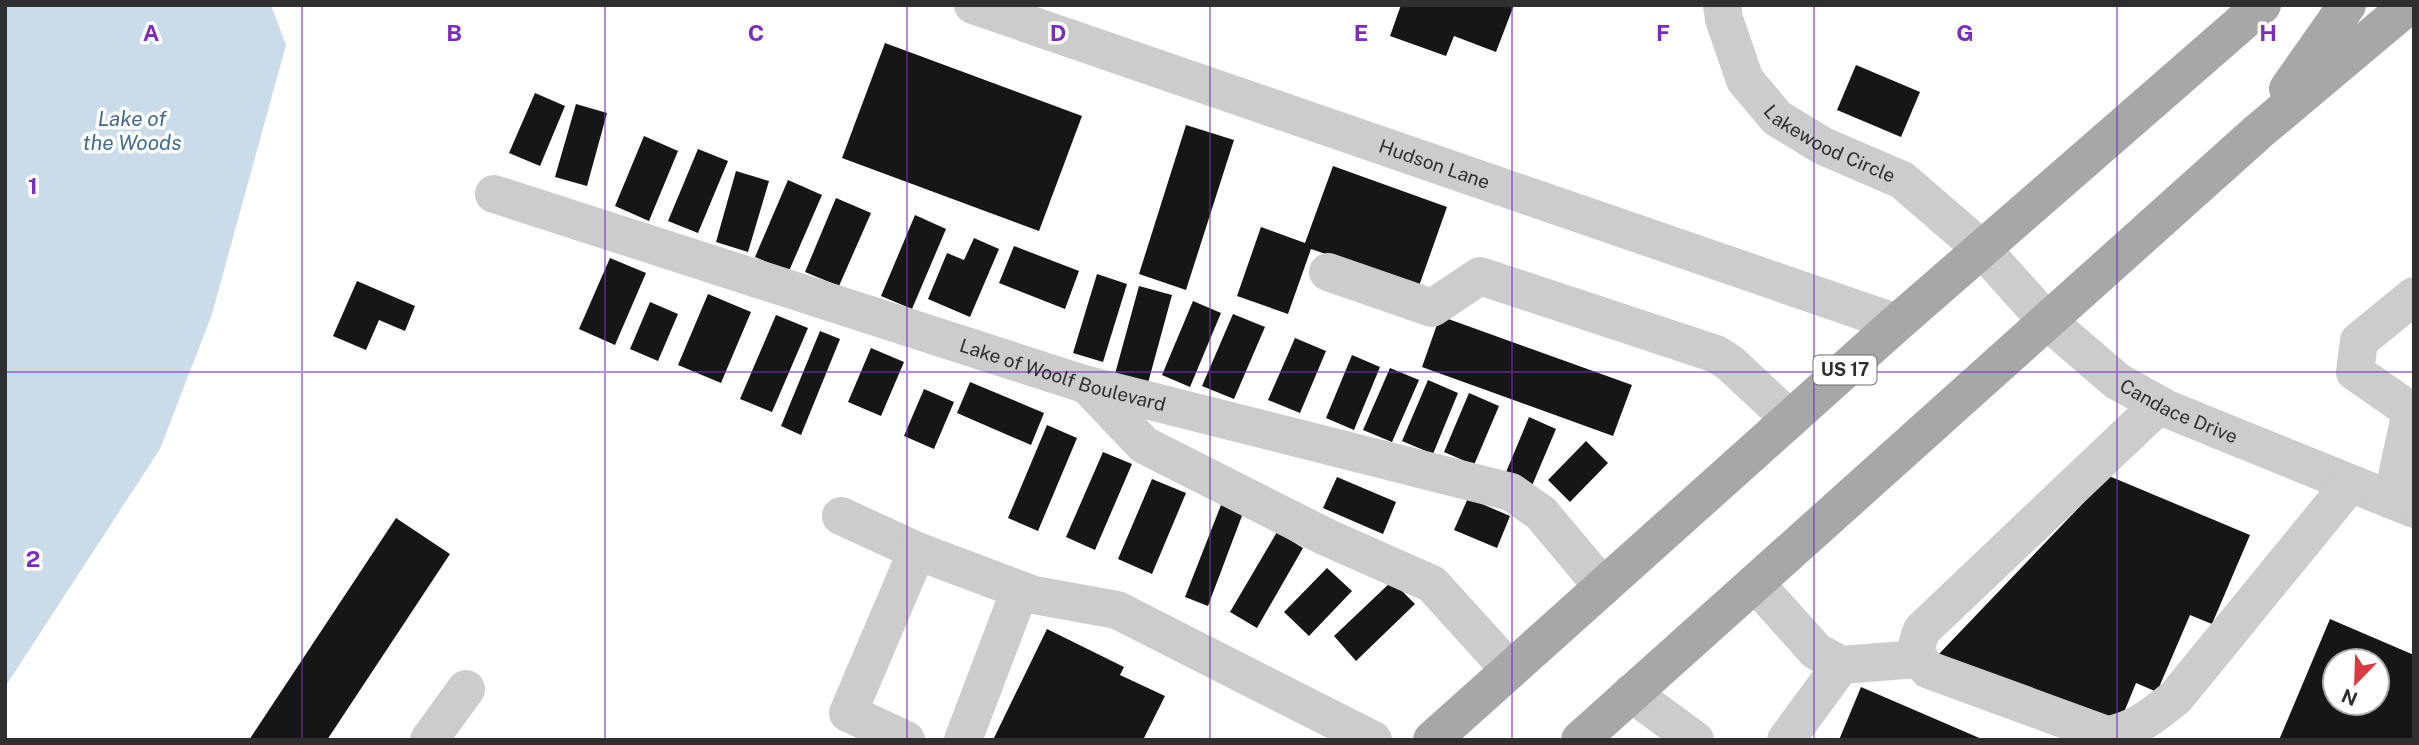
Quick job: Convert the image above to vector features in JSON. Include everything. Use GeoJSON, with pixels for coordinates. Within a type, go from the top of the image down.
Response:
{"type":"FeatureCollection","features":[{"type":"Feature","properties":{"kind":"main road","name":"US 17"},"geometry":{"type":"LineString","coordinates":[[1432,740],[1896,323],[2262,5]]}},
{"type":"Feature","properties":{"kind":"main road"},"geometry":{"type":"LineString","coordinates":[[2259,131],[2347,5]]}},
{"type":"Feature","properties":{"kind":"main road"},"geometry":{"type":"LineString","coordinates":[[1580,740],[2259,131],[2409,5]]}},
{"type":"Feature","properties":{"kind":"street","name":"Hudson Lane"},"geometry":{"type":"LineString","coordinates":[[973,5],[1896,323]]}},
{"type":"Feature","properties":{"kind":"street","name":"Lakewood Circle"},"geometry":{"type":"LineString","coordinates":[[1722,5],[1724,19],[1745,80],[1777,118],[1823,146],[1902,180],[1983,250]]}},
{"type":"Feature","properties":{"kind":"street","name":"Lake of Woolf Boulevard"},"geometry":{"type":"LineString","coordinates":[[494,194],[1087,385],[1511,492],[1541,513],[1603,587]]}},
{"type":"Feature","properties":{"kind":"street","name":"Candace Drive"},"geometry":{"type":"LineString","coordinates":[[1983,250],[2046,320],[2117,381],[2159,405],[2403,505]]}},
{"type":"Feature","properties":{"kind":"street"},"geometry":{"type":"LineString","coordinates":[[1328,272],[1432,308],[1480,276],[1716,354],[1730,363],[1790,419]]}},
{"type":"Feature","properties":{"kind":"street"},"geometry":{"type":"LineString","coordinates":[[2403,505],[2413,411],[2355,372],[2359,341],[2414,296]]}},
{"type":"Feature","properties":{"kind":"street"},"geometry":{"type":"LineString","coordinates":[[1087,385],[1144,445],[1326,537],[1432,584],[1510,670]]}},
{"type":"Feature","properties":{"kind":"street"},"geometry":{"type":"LineString","coordinates":[[2159,405],[1922,631],[1915,646],[1917,659],[1929,670],[2107,735],[2126,732],[2147,721],[2176,697],[2349,485]]}},
{"type":"Feature","properties":{"kind":"street"},"geometry":{"type":"LineString","coordinates":[[841,516],[918,551],[1034,595],[1117,610],[1373,740]]}},
{"type":"Feature","properties":{"kind":"street"},"geometry":{"type":"LineString","coordinates":[[906,740],[841,726],[918,551]]}},
{"type":"Feature","properties":{"kind":"street"},"geometry":{"type":"LineString","coordinates":[[1755,583],[1816,651],[1841,665],[1917,659]]}},
{"type":"Feature","properties":{"kind":"street"},"geometry":{"type":"LineString","coordinates":[[963,740],[1020,590]]}},
{"type":"Feature","properties":{"kind":"street"},"geometry":{"type":"LineString","coordinates":[[1786,740],[1841,665]]}},
{"type":"Feature","properties":{"kind":"street"},"geometry":{"type":"LineString","coordinates":[[429,740],[466,689]]}},
{"type":"Feature","properties":{"kind":"street"},"geometry":{"type":"LineString","coordinates":[[1632,693],[1695,740]]}},
{"type":"Feature","properties":{"kind":"water","name":"Lake of the Woods"},"geometry":{"type":"Polygon","coordinates":[[[5,5],[271,5],[286,45],[212,314],[160,449],[5,687],[5,5]]]}},
{"type":"Feature","properties":{"kind":"building"},"geometry":{"type":"Polygon","coordinates":[[[1401,5],[1514,5],[1496,52],[1454,36],[1446,56],[1390,36],[1401,5]]]}},
{"type":"Feature","properties":{"kind":"building"},"geometry":{"type":"Polygon","coordinates":[[[885,43],[1082,116],[1039,231],[842,158],[885,43]]]}},
{"type":"Feature","properties":{"kind":"building"},"geometry":{"type":"Polygon","coordinates":[[[1856,65],[1920,92],[1901,137],[1837,110],[1856,65]]]}},
{"type":"Feature","properties":{"kind":"building"},"geometry":{"type":"Polygon","coordinates":[[[535,93],[565,106],[540,166],[509,153],[535,93]]]}},
{"type":"Feature","properties":{"kind":"building"},"geometry":{"type":"Polygon","coordinates":[[[576,104],[607,113],[587,186],[555,177],[576,104]]]}},
{"type":"Feature","properties":{"kind":"building"},"geometry":{"type":"Polygon","coordinates":[[[1186,125],[1234,140],[1186,290],[1139,274],[1186,125]]]}},
{"type":"Feature","properties":{"kind":"building"},"geometry":{"type":"Polygon","coordinates":[[[644,136],[678,151],[649,221],[615,206],[644,136]]]}},
{"type":"Feature","properties":{"kind":"building"},"geometry":{"type":"Polygon","coordinates":[[[698,149],[728,161],[698,233],[668,221],[698,149]]]}},
{"type":"Feature","properties":{"kind":"building"},"geometry":{"type":"Polygon","coordinates":[[[1333,166],[1447,207],[1419,286],[1311,249],[1288,314],[1237,296],[1261,227],[1305,243],[1333,166]]]}},
{"type":"Feature","properties":{"kind":"building"},"geometry":{"type":"Polygon","coordinates":[[[736,171],[769,181],[748,252],[716,242],[736,171]]]}},
{"type":"Feature","properties":{"kind":"building"},"geometry":{"type":"Polygon","coordinates":[[[788,180],[822,195],[789,271],[755,257],[788,180]]]}},
{"type":"Feature","properties":{"kind":"building"},"geometry":{"type":"Polygon","coordinates":[[[836,198],[871,213],[839,286],[805,272],[836,198]]]}},
{"type":"Feature","properties":{"kind":"building"},"geometry":{"type":"Polygon","coordinates":[[[915,215],[946,229],[912,309],[881,296],[915,215]]]}},
{"type":"Feature","properties":{"kind":"building"},"geometry":{"type":"Polygon","coordinates":[[[974,238],[999,249],[970,317],[928,299],[947,253],[964,260],[974,238]]]}},
{"type":"Feature","properties":{"kind":"building"},"geometry":{"type":"Polygon","coordinates":[[[1014,246],[1079,271],[1065,309],[999,283],[1014,246]]]}},
{"type":"Feature","properties":{"kind":"building"},"geometry":{"type":"Polygon","coordinates":[[[610,258],[646,273],[615,345],[579,329],[610,258]]]}},
{"type":"Feature","properties":{"kind":"building"},"geometry":{"type":"Polygon","coordinates":[[[1097,274],[1127,284],[1103,362],[1073,353],[1097,274]]]}},
{"type":"Feature","properties":{"kind":"building"},"geometry":{"type":"Polygon","coordinates":[[[357,281],[415,306],[405,331],[379,320],[366,350],[333,336],[357,281]]]}},
{"type":"Feature","properties":{"kind":"building"},"geometry":{"type":"Polygon","coordinates":[[[1139,286],[1172,295],[1148,383],[1115,374],[1139,286]]]}},
{"type":"Feature","properties":{"kind":"building"},"geometry":{"type":"Polygon","coordinates":[[[708,294],[751,312],[721,383],[678,365],[708,294]]]}},
{"type":"Feature","properties":{"kind":"building"},"geometry":{"type":"Polygon","coordinates":[[[1193,301],[1221,313],[1190,387],[1162,375],[1193,301]]]}},
{"type":"Feature","properties":{"kind":"building"},"geometry":{"type":"Polygon","coordinates":[[[650,302],[678,314],[658,361],[630,349],[650,302]]]}},
{"type":"Feature","properties":{"kind":"building"},"geometry":{"type":"Polygon","coordinates":[[[1233,314],[1265,327],[1234,399],[1202,386],[1233,314]]]}},
{"type":"Feature","properties":{"kind":"building"},"geometry":{"type":"Polygon","coordinates":[[[776,315],[808,328],[772,412],[740,399],[776,315]]]}},
{"type":"Feature","properties":{"kind":"building"},"geometry":{"type":"Polygon","coordinates":[[[1440,316],[1632,385],[1613,436],[1422,367],[1440,316]]]}},
{"type":"Feature","properties":{"kind":"building"},"geometry":{"type":"Polygon","coordinates":[[[820,331],[840,339],[801,435],[781,426],[820,331]]]}},
{"type":"Feature","properties":{"kind":"building"},"geometry":{"type":"Polygon","coordinates":[[[1295,338],[1326,351],[1300,413],[1268,400],[1295,338]]]}},
{"type":"Feature","properties":{"kind":"building"},"geometry":{"type":"Polygon","coordinates":[[[871,348],[904,362],[881,416],[848,402],[871,348]]]}},
{"type":"Feature","properties":{"kind":"building"},"geometry":{"type":"Polygon","coordinates":[[[1352,355],[1380,367],[1354,430],[1326,418],[1352,355]]]}},
{"type":"Feature","properties":{"kind":"building"},"geometry":{"type":"Polygon","coordinates":[[[1390,368],[1419,380],[1392,442],[1363,430],[1390,368]]]}},
{"type":"Feature","properties":{"kind":"building"},"geometry":{"type":"Polygon","coordinates":[[[1428,380],[1458,393],[1433,454],[1402,441],[1428,380]]]}},
{"type":"Feature","properties":{"kind":"building"},"geometry":{"type":"Polygon","coordinates":[[[970,382],[1044,413],[1031,445],[957,413],[970,382]]]}},
{"type":"Feature","properties":{"kind":"building"},"geometry":{"type":"Polygon","coordinates":[[[924,389],[954,402],[934,449],[904,436],[924,389]]]}},
{"type":"Feature","properties":{"kind":"building"},"geometry":{"type":"Polygon","coordinates":[[[1469,393],[1499,406],[1474,465],[1444,452],[1469,393]]]}},
{"type":"Feature","properties":{"kind":"building"},"geometry":{"type":"Polygon","coordinates":[[[1529,417],[1556,429],[1531,488],[1504,477],[1529,417]]]}},
{"type":"Feature","properties":{"kind":"building"},"geometry":{"type":"Polygon","coordinates":[[[1047,425],[1077,438],[1038,531],[1008,518],[1047,425]]]}},
{"type":"Feature","properties":{"kind":"building"},"geometry":{"type":"Polygon","coordinates":[[[1586,441],[1608,463],[1570,502],[1548,480],[1586,441]]]}},
{"type":"Feature","properties":{"kind":"building"},"geometry":{"type":"Polygon","coordinates":[[[1103,452],[1132,464],[1095,550],[1066,537],[1103,452]]]}},
{"type":"Feature","properties":{"kind":"building"},"geometry":{"type":"Polygon","coordinates":[[[2109,476],[2250,535],[2212,624],[2190,615],[2157,692],[2136,683],[2120,722],[1938,655],[2109,476]]]}},
{"type":"Feature","properties":{"kind":"building"},"geometry":{"type":"Polygon","coordinates":[[[1337,477],[1396,502],[1383,534],[1323,508],[1337,477]]]}},
{"type":"Feature","properties":{"kind":"building"},"geometry":{"type":"Polygon","coordinates":[[[1152,479],[1186,493],[1152,574],[1118,559],[1152,479]]]}},
{"type":"Feature","properties":{"kind":"building"},"geometry":{"type":"Polygon","coordinates":[[[1468,498],[1510,516],[1497,548],[1454,530],[1468,498]]]}},
{"type":"Feature","properties":{"kind":"building"},"geometry":{"type":"Polygon","coordinates":[[[1221,505],[1243,513],[1208,606],[1185,597],[1221,505]]]}},
{"type":"Feature","properties":{"kind":"building"},"geometry":{"type":"Polygon","coordinates":[[[396,518],[450,554],[327,740],[249,740],[396,518]]]}},
{"type":"Feature","properties":{"kind":"building"},"geometry":{"type":"Polygon","coordinates":[[[1277,532],[1303,548],[1257,628],[1230,612],[1277,532]]]}},
{"type":"Feature","properties":{"kind":"building"},"geometry":{"type":"Polygon","coordinates":[[[1327,568],[1352,591],[1309,636],[1284,612],[1327,568]]]}},
{"type":"Feature","properties":{"kind":"building"},"geometry":{"type":"Polygon","coordinates":[[[1392,581],[1415,604],[1356,661],[1334,636],[1392,581]]]}},
{"type":"Feature","properties":{"kind":"building"},"geometry":{"type":"Polygon","coordinates":[[[2330,619],[2414,655],[2414,740],[2279,740],[2330,619]]]}},
{"type":"Feature","properties":{"kind":"building"},"geometry":{"type":"Polygon","coordinates":[[[1047,629],[1124,667],[1120,675],[1165,696],[1143,740],[993,740],[1047,629]]]}},
{"type":"Feature","properties":{"kind":"building"},"geometry":{"type":"Polygon","coordinates":[[[1861,687],[1984,740],[1839,740],[1861,687]]]}}]}
